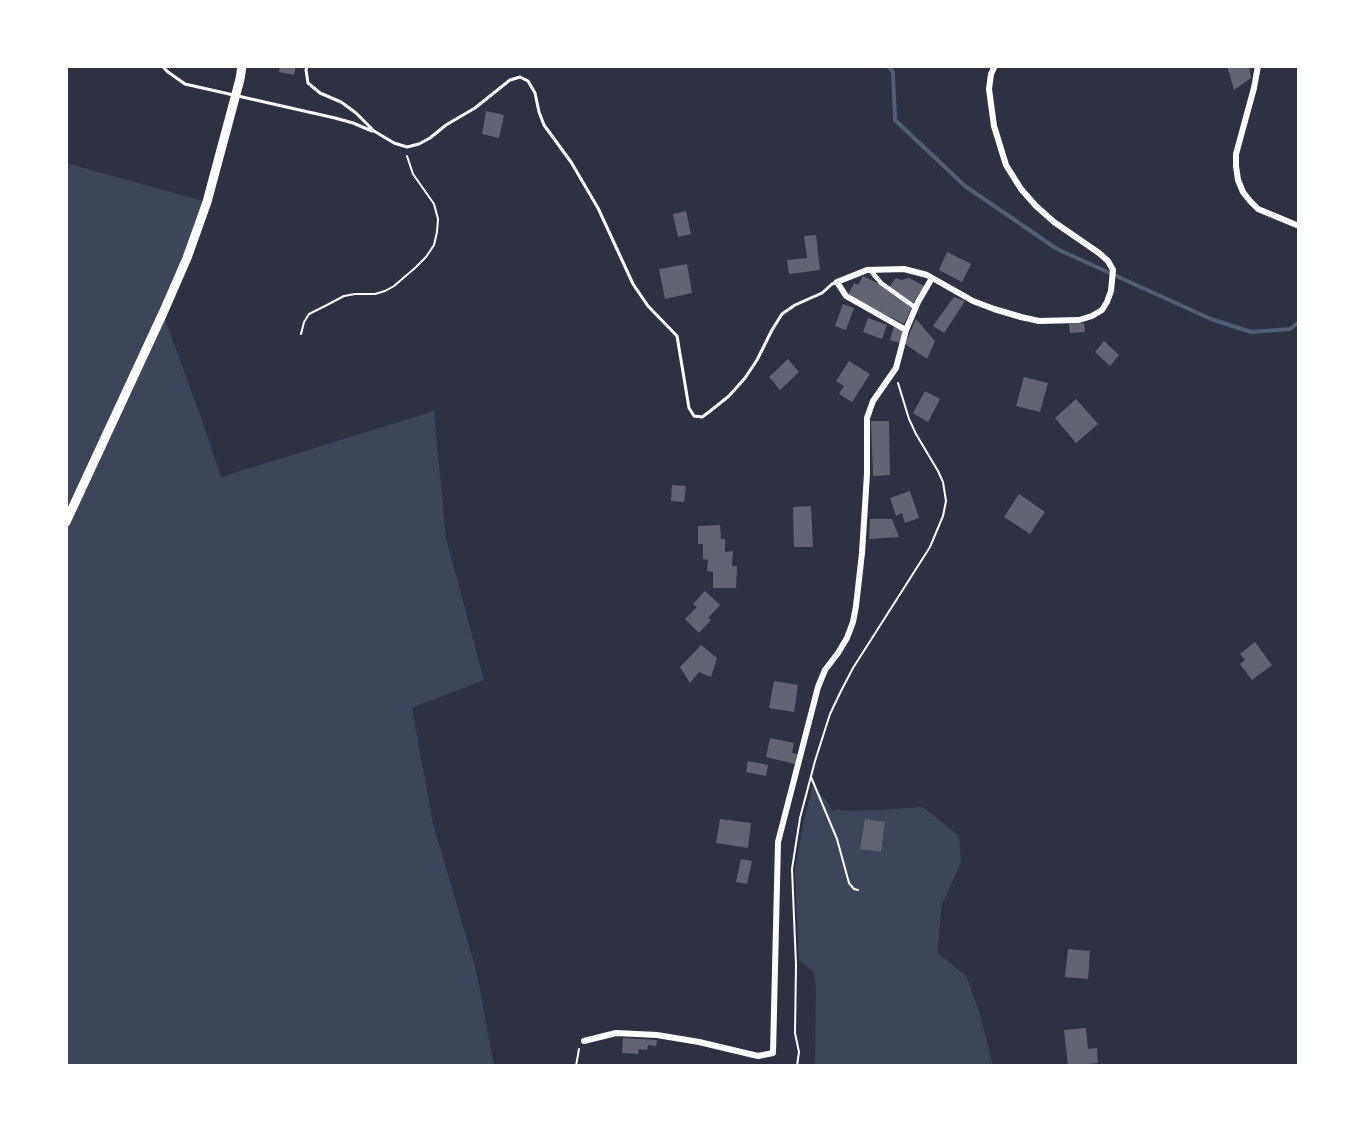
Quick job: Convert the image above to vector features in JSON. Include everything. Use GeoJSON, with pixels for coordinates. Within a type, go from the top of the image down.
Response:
{"type":"FeatureCollection","features":[{"type":"Feature","properties":{"kind":"main road"},"geometry":{"type":"LineString","coordinates":[[66,522],[187,258],[207,202],[242,66]]}},
{"type":"Feature","properties":{"kind":"street"},"geometry":{"type":"LineString","coordinates":[[906,330],[846,296],[837,282],[867,270],[904,270],[927,275],[973,301],[994,309],[1039,321],[1079,320],[1092,316],[1102,310],[1112,291],[1113,270],[1108,261],[1053,222],[1036,206],[1021,189],[1006,165],[994,126],[989,89],[991,74],[995,66]]}},
{"type":"Feature","properties":{"kind":"street"},"geometry":{"type":"LineString","coordinates":[[1258,66],[1236,154],[1238,180],[1243,192],[1258,209],[1299,226]]}},
{"type":"Feature","properties":{"kind":"street"},"geometry":{"type":"LineString","coordinates":[[870,270],[881,283],[916,308]]}},
{"type":"Feature","properties":{"kind":"street"},"geometry":{"type":"LineString","coordinates":[[584,1041],[616,1033],[657,1035],[758,1056],[773,1053],[778,842],[818,687],[825,670],[847,638],[856,606],[867,474],[867,418],[873,401],[896,368],[906,330],[932,278]]}},
{"type":"Feature","properties":{"kind":"lane"},"geometry":{"type":"LineString","coordinates":[[162,66],[185,84],[344,121],[407,147],[430,138],[446,125],[475,108],[510,80],[520,77],[528,81],[536,93],[544,125],[572,162],[598,208],[633,284],[648,306],[677,336],[689,408],[694,416],[702,417],[709,412],[729,396],[745,378],[782,314],[795,305],[822,293],[837,282]]}},
{"type":"Feature","properties":{"kind":"lane"},"geometry":{"type":"LineString","coordinates":[[308,66],[306,70],[308,83],[320,93],[341,102],[356,113],[374,132]]}},
{"type":"Feature","properties":{"kind":"path"},"geometry":{"type":"LineString","coordinates":[[301,334],[309,314],[344,296],[385,291],[415,268],[434,245],[438,219],[434,204],[413,174],[407,158],[407,147]]}},
{"type":"Feature","properties":{"kind":"path"},"geometry":{"type":"LineString","coordinates":[[797,1066],[799,1052],[795,1033],[796,965],[792,869],[811,777],[830,714],[841,691],[853,668],[930,547],[943,516],[945,501],[943,482],[909,419],[900,392],[896,368]]}},
{"type":"Feature","properties":{"kind":"path"},"geometry":{"type":"LineString","coordinates":[[811,777],[837,838],[849,884],[854,890],[858,890]]}},
{"type":"Feature","properties":{"kind":"path"},"geometry":{"type":"LineString","coordinates":[[576,1066],[578,1051],[584,1041]]}},
{"type":"Feature","properties":{"kind":"shaded area"},"geometry":{"type":"Polygon","coordinates":[[[66,163],[207,202],[163,314],[221,477],[434,411],[446,538],[484,680],[412,708],[433,824],[476,970],[494,1066],[66,1066],[66,163]]]}},
{"type":"Feature","properties":{"kind":"shaded area"},"geometry":{"type":"Polygon","coordinates":[[[813,784],[832,811],[836,809],[847,811],[923,807],[959,836],[961,863],[942,904],[937,952],[966,976],[980,1014],[993,1066],[815,1066],[816,988],[814,972],[799,961],[795,870],[813,784]]]}},
{"type":"Feature","properties":{"kind":"building"},"geometry":{"type":"Polygon","coordinates":[[[280,66],[296,66],[294,75],[279,72],[280,66]]]}},
{"type":"Feature","properties":{"kind":"building"},"geometry":{"type":"Polygon","coordinates":[[[1227,66],[1249,66],[1251,78],[1234,90],[1227,66]]]}},
{"type":"Feature","properties":{"kind":"building"},"geometry":{"type":"Polygon","coordinates":[[[486,111],[504,115],[499,138],[482,134],[486,111]]]}},
{"type":"Feature","properties":{"kind":"building"},"geometry":{"type":"Polygon","coordinates":[[[686,211],[691,234],[678,237],[673,214],[686,211]]]}},
{"type":"Feature","properties":{"kind":"building"},"geometry":{"type":"Polygon","coordinates":[[[816,235],[820,270],[789,274],[787,260],[807,258],[804,236],[816,235]]]}},
{"type":"Feature","properties":{"kind":"building"},"geometry":{"type":"Polygon","coordinates":[[[947,252],[971,264],[962,282],[939,270],[947,252]]]}},
{"type":"Feature","properties":{"kind":"building"},"geometry":{"type":"Polygon","coordinates":[[[687,264],[692,293],[665,299],[659,269],[687,264]]]}},
{"type":"Feature","properties":{"kind":"building"},"geometry":{"type":"Polygon","coordinates":[[[863,276],[912,307],[904,324],[848,295],[854,283],[858,285],[863,276]]]}},
{"type":"Feature","properties":{"kind":"building"},"geometry":{"type":"Polygon","coordinates":[[[896,278],[901,280],[909,278],[924,286],[913,303],[889,287],[896,278]]]}},
{"type":"Feature","properties":{"kind":"building"},"geometry":{"type":"Polygon","coordinates":[[[954,297],[965,301],[944,333],[933,326],[954,297]]]}},
{"type":"Feature","properties":{"kind":"building"},"geometry":{"type":"Polygon","coordinates":[[[843,304],[854,308],[846,330],[835,326],[843,304]]]}},
{"type":"Feature","properties":{"kind":"building"},"geometry":{"type":"Polygon","coordinates":[[[868,318],[887,325],[882,339],[863,332],[868,318]]]}},
{"type":"Feature","properties":{"kind":"building"},"geometry":{"type":"Polygon","coordinates":[[[916,319],[935,341],[927,359],[905,344],[916,319]]]}},
{"type":"Feature","properties":{"kind":"building"},"geometry":{"type":"Polygon","coordinates":[[[1084,323],[1085,332],[1070,333],[1069,324],[1084,323]]]}},
{"type":"Feature","properties":{"kind":"building"},"geometry":{"type":"Polygon","coordinates":[[[894,327],[904,330],[900,343],[890,340],[894,327]]]}},
{"type":"Feature","properties":{"kind":"building"},"geometry":{"type":"Polygon","coordinates":[[[1104,341],[1119,355],[1110,366],[1095,352],[1104,341]]]}},
{"type":"Feature","properties":{"kind":"building"},"geometry":{"type":"Polygon","coordinates":[[[788,359],[799,372],[780,390],[769,377],[788,359]]]}},
{"type":"Feature","properties":{"kind":"building"},"geometry":{"type":"Polygon","coordinates":[[[849,361],[870,374],[852,402],[839,394],[844,386],[836,381],[849,361]]]}},
{"type":"Feature","properties":{"kind":"building"},"geometry":{"type":"Polygon","coordinates":[[[1024,377],[1048,383],[1040,412],[1016,406],[1024,377]]]}},
{"type":"Feature","properties":{"kind":"building"},"geometry":{"type":"Polygon","coordinates":[[[925,391],[940,399],[928,422],[913,413],[925,391]]]}},
{"type":"Feature","properties":{"kind":"building"},"geometry":{"type":"Polygon","coordinates":[[[1076,399],[1098,424],[1076,443],[1055,418],[1076,399]]]}},
{"type":"Feature","properties":{"kind":"building"},"geometry":{"type":"Polygon","coordinates":[[[871,421],[889,421],[890,475],[873,476],[871,421]]]}},
{"type":"Feature","properties":{"kind":"building"},"geometry":{"type":"Polygon","coordinates":[[[672,485],[686,486],[684,502],[671,501],[672,485]]]}},
{"type":"Feature","properties":{"kind":"building"},"geometry":{"type":"Polygon","coordinates":[[[910,491],[919,518],[905,523],[902,513],[896,516],[890,498],[910,491]]]}},
{"type":"Feature","properties":{"kind":"building"},"geometry":{"type":"Polygon","coordinates":[[[1019,494],[1045,512],[1030,534],[1004,517],[1019,494]]]}},
{"type":"Feature","properties":{"kind":"building"},"geometry":{"type":"Polygon","coordinates":[[[811,506],[813,547],[794,547],[793,507],[811,506]]]}},
{"type":"Feature","properties":{"kind":"building"},"geometry":{"type":"Polygon","coordinates":[[[870,519],[892,519],[899,537],[869,539],[870,519]]]}},
{"type":"Feature","properties":{"kind":"building"},"geometry":{"type":"Polygon","coordinates":[[[720,525],[721,539],[725,539],[725,552],[733,551],[732,566],[737,566],[736,588],[713,588],[713,572],[707,571],[708,560],[703,559],[703,544],[698,544],[698,526],[720,525]]]}},
{"type":"Feature","properties":{"kind":"building"},"geometry":{"type":"Polygon","coordinates":[[[705,591],[720,605],[708,618],[711,620],[699,633],[685,619],[697,607],[693,604],[705,591]]]}},
{"type":"Feature","properties":{"kind":"building"},"geometry":{"type":"Polygon","coordinates":[[[1255,642],[1272,665],[1252,680],[1240,664],[1245,660],[1240,654],[1255,642]]]}},
{"type":"Feature","properties":{"kind":"building"},"geometry":{"type":"Polygon","coordinates":[[[701,645],[717,658],[711,677],[699,672],[690,683],[680,667],[701,645]]]}},
{"type":"Feature","properties":{"kind":"building"},"geometry":{"type":"Polygon","coordinates":[[[774,681],[798,685],[794,712],[769,708],[774,681]]]}},
{"type":"Feature","properties":{"kind":"building"},"geometry":{"type":"Polygon","coordinates":[[[770,738],[794,743],[792,753],[797,754],[795,764],[766,757],[770,738]]]}},
{"type":"Feature","properties":{"kind":"building"},"geometry":{"type":"Polygon","coordinates":[[[748,761],[768,765],[766,776],[746,772],[748,761]]]}},
{"type":"Feature","properties":{"kind":"building"},"geometry":{"type":"Polygon","coordinates":[[[720,819],[751,823],[748,848],[716,843],[720,819]]]}},
{"type":"Feature","properties":{"kind":"building"},"geometry":{"type":"Polygon","coordinates":[[[865,819],[885,822],[881,852],[860,849],[865,819]]]}},
{"type":"Feature","properties":{"kind":"building"},"geometry":{"type":"Polygon","coordinates":[[[741,859],[752,861],[747,884],[736,882],[741,859]]]}},
{"type":"Feature","properties":{"kind":"building"},"geometry":{"type":"Polygon","coordinates":[[[1068,949],[1090,951],[1088,979],[1065,977],[1068,949]]]}},
{"type":"Feature","properties":{"kind":"building"},"geometry":{"type":"Polygon","coordinates":[[[1086,1028],[1088,1049],[1097,1048],[1098,1063],[1068,1066],[1064,1030],[1086,1028]]]}},
{"type":"Feature","properties":{"kind":"building"},"geometry":{"type":"Polygon","coordinates":[[[623,1038],[657,1040],[656,1046],[648,1045],[647,1050],[639,1049],[638,1054],[622,1053],[623,1038]]]}},
{"type":"Feature","properties":{"kind":"waterway"},"geometry":{"type":"LineString","coordinates":[[888,66],[893,72],[895,120],[965,186],[1057,249],[1211,319],[1251,332],[1290,329],[1299,322]]}}]}
